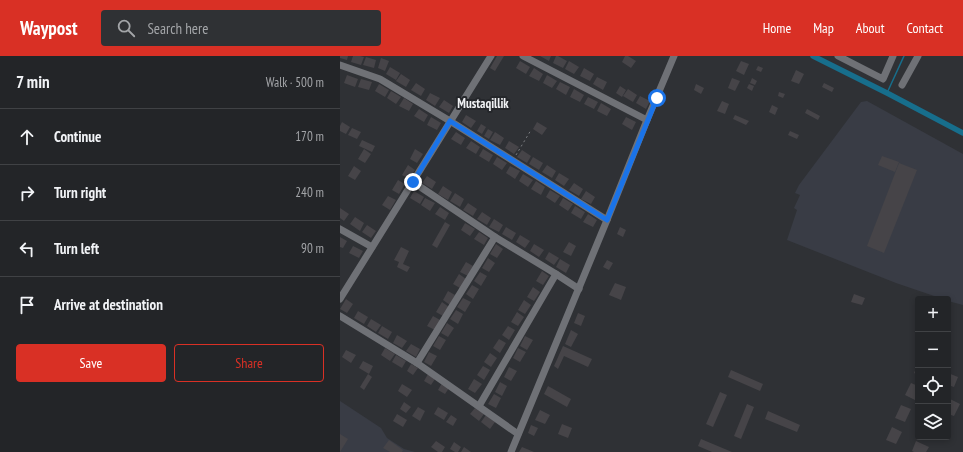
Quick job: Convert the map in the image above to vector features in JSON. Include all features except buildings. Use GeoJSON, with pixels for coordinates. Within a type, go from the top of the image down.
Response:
{"type":"FeatureCollection","features":[{"type":"Feature","properties":{"kind":"street"},"geometry":{"type":"LineString","coordinates":[[340,299],[491,56]]}},
{"type":"Feature","properties":{"kind":"street"},"geometry":{"type":"LineString","coordinates":[[523,56],[647,120]]}},
{"type":"Feature","properties":{"kind":"street"},"geometry":{"type":"LineString","coordinates":[[511,452],[674,56]]}},
{"type":"Feature","properties":{"kind":"street"},"geometry":{"type":"LineString","coordinates":[[838,56],[883,79],[894,56]]}},
{"type":"Feature","properties":{"kind":"street"},"geometry":{"type":"LineString","coordinates":[[902,85],[918,56]]}},
{"type":"Feature","properties":{"kind":"street"},"geometry":{"type":"LineString","coordinates":[[340,65],[380,79],[450,121],[607,220]]}},
{"type":"Feature","properties":{"kind":"street"},"geometry":{"type":"LineString","coordinates":[[413,182],[496,237],[579,289]]}},
{"type":"Feature","properties":{"kind":"street"},"geometry":{"type":"LineString","coordinates":[[340,229],[372,247]]}},
{"type":"Feature","properties":{"kind":"street"},"geometry":{"type":"LineString","coordinates":[[418,364],[496,237]]}},
{"type":"Feature","properties":{"kind":"street"},"geometry":{"type":"LineString","coordinates":[[479,406],[556,274]]}},
{"type":"Feature","properties":{"kind":"street"},"geometry":{"type":"LineString","coordinates":[[340,316],[418,364],[518,434]]}},
{"type":"Feature","properties":{"kind":"path"},"geometry":{"type":"LineString","coordinates":[[512,160],[531,130]]}},
{"type":"Feature","properties":{"kind":"shaded area"},"geometry":{"type":"Polygon","coordinates":[[[867,101],[963,154],[963,305],[951,302],[951,296],[934,296],[896,283],[787,240],[797,210],[794,208],[800,195],[795,193],[799,185],[861,102],[867,101]]]}},
{"type":"Feature","properties":{"kind":"shaded area"},"geometry":{"type":"Polygon","coordinates":[[[340,401],[381,428],[387,438],[404,449],[415,452],[340,452],[340,401]]]}},
{"type":"Feature","properties":{"kind":"waterway"},"geometry":{"type":"LineString","coordinates":[[813,56],[963,133]]}},
{"type":"Feature","properties":{"kind":"waterway"},"geometry":{"type":"LineString","coordinates":[[887,93],[904,56]]}},
{"type":"Feature","properties":{"kind":"district","name":"Mustaqillik"},"geometry":{"type":"Point","coordinates":[483,103]}},
{"type":"Feature","properties":{"kind":"route"},"geometry":{"type":"LineString","coordinates":[[413,182],[450,121],[607,220],[657,98]]}}]}
